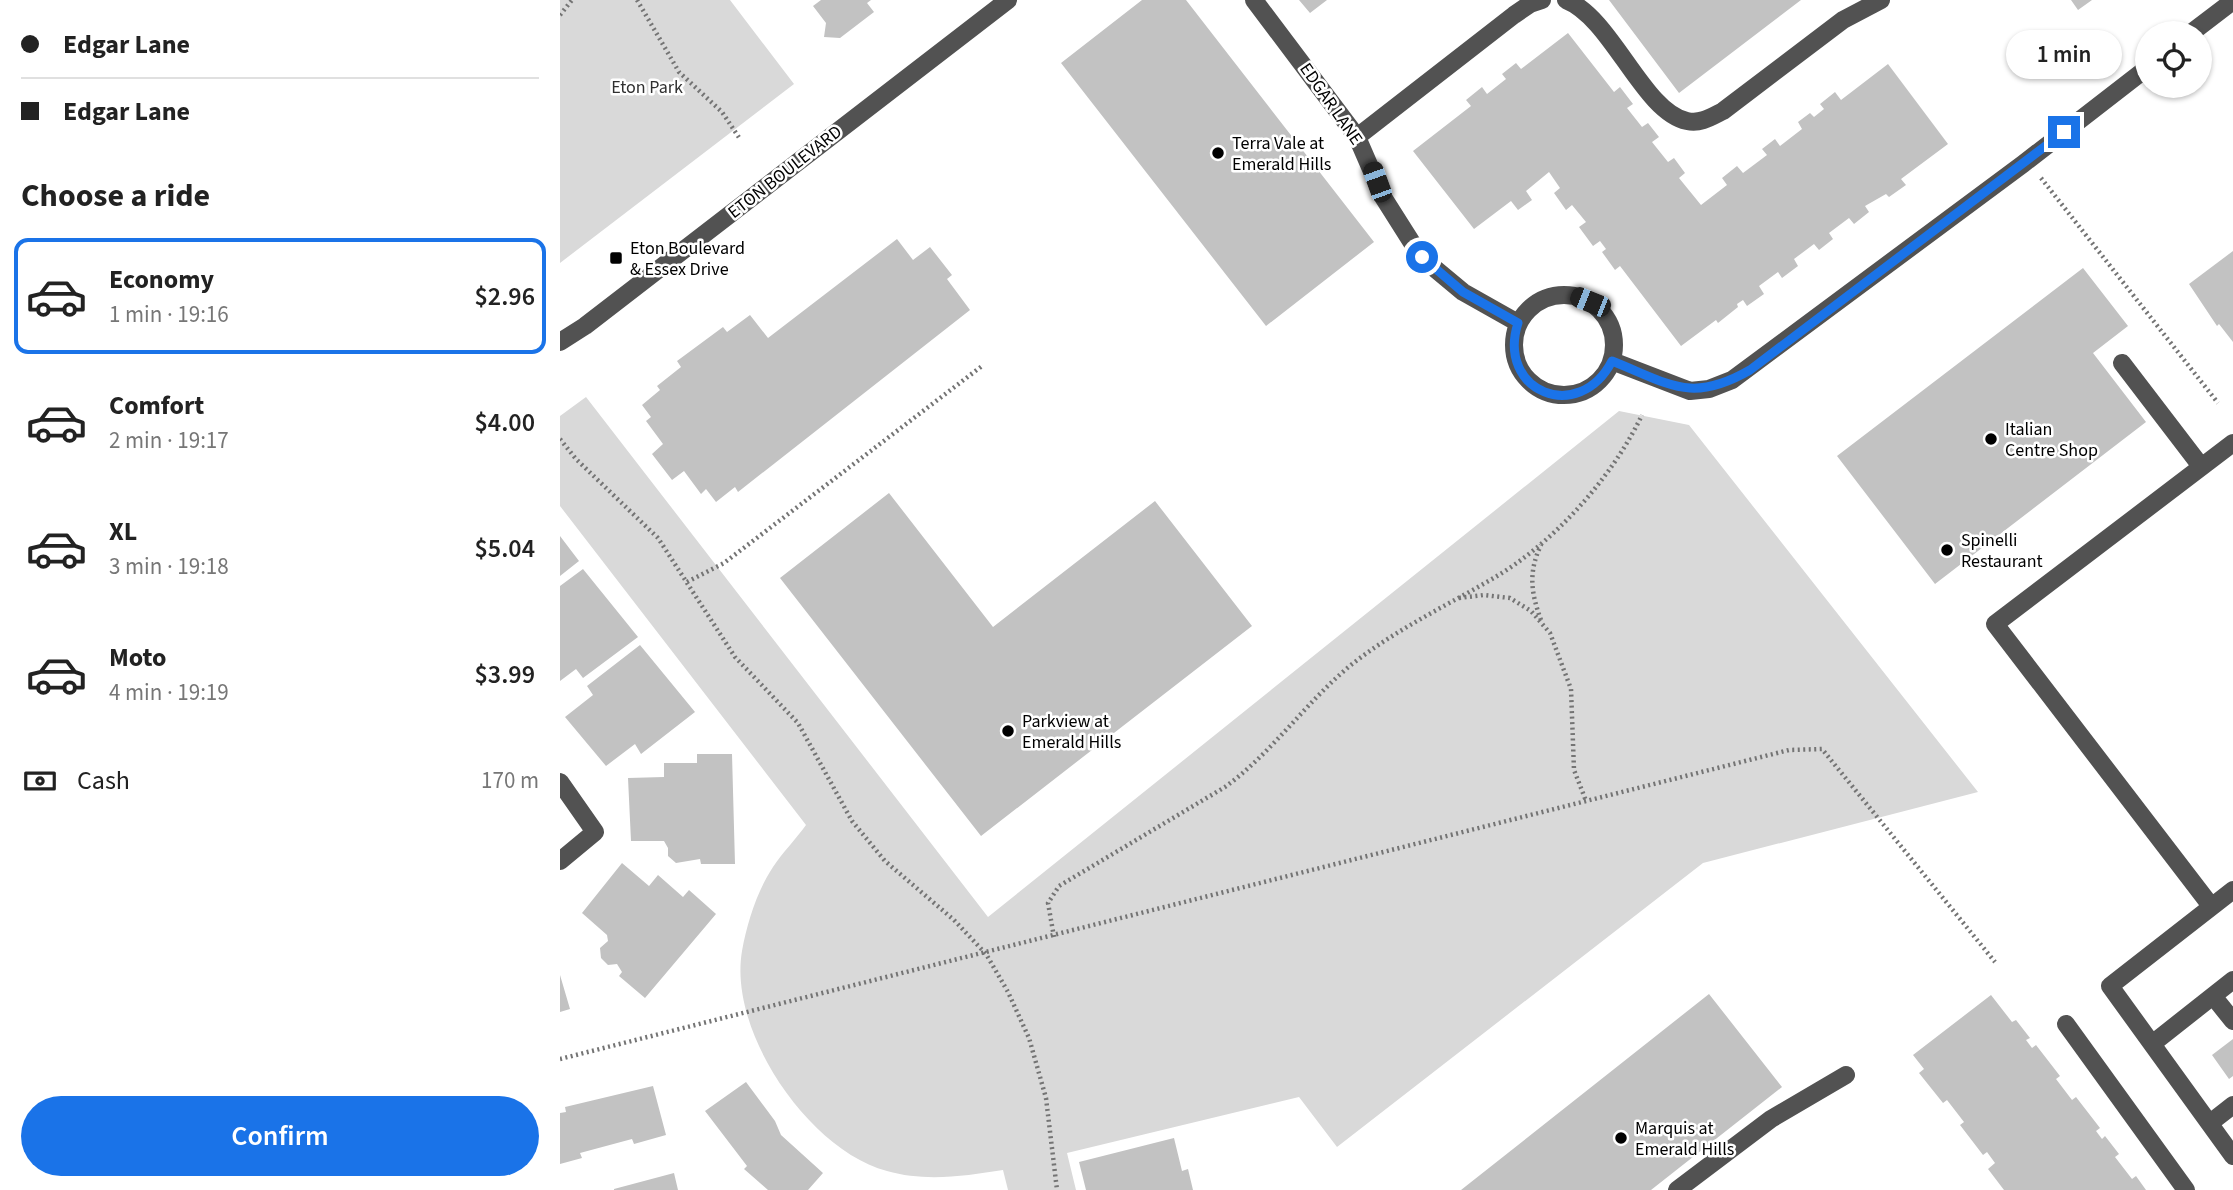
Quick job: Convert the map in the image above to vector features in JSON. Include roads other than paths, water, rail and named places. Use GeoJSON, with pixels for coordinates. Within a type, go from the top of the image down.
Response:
{"type":"FeatureCollection","features":[{"type":"Feature","properties":{"kind":"street","name":"EDGAR LANE"},"geometry":{"type":"LineString","coordinates":[[1254,0],[1357,137],[1383,197],[1422,257],[1463,292],[1518,323]]}},
{"type":"Feature","properties":{"kind":"street"},"geometry":{"type":"LineString","coordinates":[[1357,137],[1514,15],[1530,4],[1542,0]]}},
{"type":"Feature","properties":{"kind":"street"},"geometry":{"type":"LineString","coordinates":[[1566,0],[1577,5],[1593,21],[1664,108],[1675,117],[1695,122],[1703,122],[1723,111],[1843,20],[1881,0]]}},
{"type":"Feature","properties":{"kind":"street"},"geometry":{"type":"LineString","coordinates":[[2207,21],[2233,1]]}},
{"type":"Feature","properties":{"kind":"street","name":"ETON BOULEVARD"},"geometry":{"type":"LineString","coordinates":[[560,342],[585,326],[999,2]]}},
{"type":"Feature","properties":{"kind":"street"},"geometry":{"type":"LineString","coordinates":[[1612,361],[1690,391],[1709,389],[1732,380],[2012,173],[2135,77]]}},
{"type":"Feature","properties":{"kind":"street"},"geometry":{"type":"LineString","coordinates":[[1558,295],[1582,299],[1603,313],[1611,328],[1614,344],[1612,361],[1604,376],[1585,391],[1561,396],[1545,393],[1531,384],[1520,371],[1514,356],[1513,339],[1518,323],[1528,310],[1542,300],[1558,295]]}},
{"type":"Feature","properties":{"kind":"street"},"geometry":{"type":"LineString","coordinates":[[2122,363],[2200,465]]}},
{"type":"Feature","properties":{"kind":"street"},"geometry":{"type":"LineString","coordinates":[[2211,906],[1995,624],[2200,465],[2233,443]]}},
{"type":"Feature","properties":{"kind":"street"},"geometry":{"type":"LineString","coordinates":[[560,782],[596,832],[560,861]]}},
{"type":"Feature","properties":{"kind":"street"},"geometry":{"type":"LineString","coordinates":[[2233,890],[2110,986],[2233,1156]]}},
{"type":"Feature","properties":{"kind":"street"},"geometry":{"type":"LineString","coordinates":[[2152,1044],[2233,980]]}},
{"type":"Feature","properties":{"kind":"street"},"geometry":{"type":"LineString","coordinates":[[2213,996],[2233,1021]]}},
{"type":"Feature","properties":{"kind":"street"},"geometry":{"type":"LineString","coordinates":[[2066,1024],[2186,1190]]}},
{"type":"Feature","properties":{"kind":"street"},"geometry":{"type":"LineString","coordinates":[[1676,1190],[1771,1119],[1846,1075]]}},
{"type":"Feature","properties":{"kind":"street"},"geometry":{"type":"LineString","coordinates":[[2210,1123],[2233,1105]]}},
{"type":"Feature","properties":{"kind":"place","name":"Terra Vale at Emerald Hills"},"geometry":{"type":"Point","coordinates":[1218,153]}},
{"type":"Feature","properties":{"kind":"place","name":"Eton Boulevard & Essex Drive"},"geometry":{"type":"Point","coordinates":[616,258]}},
{"type":"Feature","properties":{"kind":"place","name":"Italian Centre Shop"},"geometry":{"type":"Point","coordinates":[1991,439]}},
{"type":"Feature","properties":{"kind":"place","name":"Spinelli Restaurant"},"geometry":{"type":"Point","coordinates":[1947,550]}},
{"type":"Feature","properties":{"kind":"place","name":"Parkview at Emerald Hills"},"geometry":{"type":"Point","coordinates":[1008,731]}},
{"type":"Feature","properties":{"kind":"place","name":"Marquis at Emerald Hills"},"geometry":{"type":"Point","coordinates":[1621,1138]}},
{"type":"Feature","properties":{"kind":"park label","name":"Eton Park"},"geometry":{"type":"Point","coordinates":[647,87]}}]}
